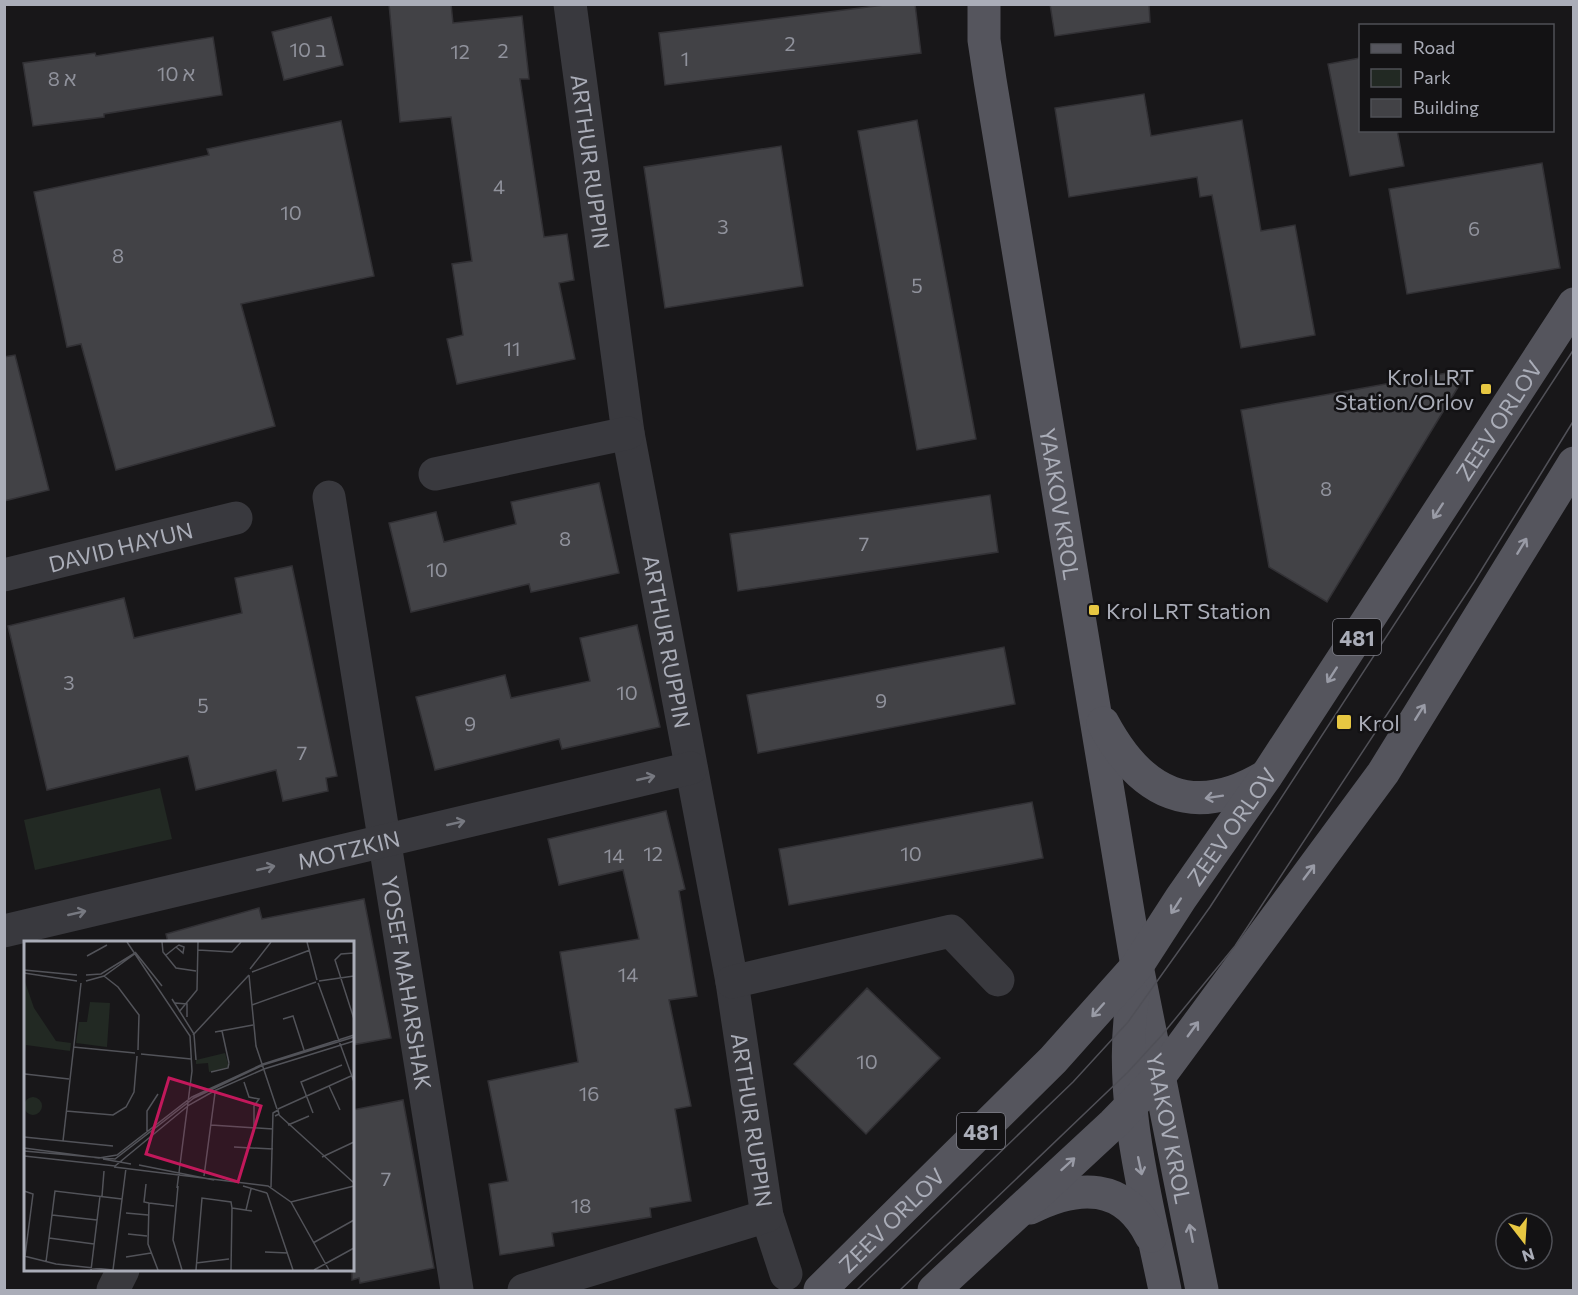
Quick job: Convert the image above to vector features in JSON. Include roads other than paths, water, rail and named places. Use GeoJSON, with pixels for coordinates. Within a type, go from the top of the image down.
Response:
{"type":"FeatureCollection","features":[{"type":"Feature","properties":{"kind":"main road","name":"YAAKOV KROL"},"geometry":{"type":"LineString","coordinates":[[965,4],[984,40]]}},
{"type":"Feature","properties":{"kind":"main road","name":"YAAKOV KROL"},"geometry":{"type":"LineString","coordinates":[[984,4],[984,40],[1137,966],[1202,1290]]}},
{"type":"Feature","properties":{"kind":"main road","name":"ZEEV ORLOV"},"geometry":{"type":"LineString","coordinates":[[820,1290],[1053,1060],[1137,966],[1181,898],[1267,775],[1574,304]]}},
{"type":"Feature","properties":{"kind":"main road"},"geometry":{"type":"LineString","coordinates":[[934,1290],[1129,1108],[1159,1077],[1383,773],[1573,464]]}},
{"type":"Feature","properties":{"kind":"main road"},"geometry":{"type":"LineString","coordinates":[[1094,708],[1125,758],[1152,784],[1199,799],[1234,792],[1267,775]]}},
{"type":"Feature","properties":{"kind":"main road","name":"YAAKOV KROL"},"geometry":{"type":"LineString","coordinates":[[1137,966],[1128,1022],[1129,1108],[1165,1290]]}},
{"type":"Feature","properties":{"kind":"main road"},"geometry":{"type":"LineString","coordinates":[[998,1228],[1023,1211],[1055,1196],[1095,1191],[1113,1196],[1137,1214],[1157,1248]]}},
{"type":"Feature","properties":{"kind":"street","name":"ARTHUR RUPPIN"},"geometry":{"type":"LineString","coordinates":[[570,4],[628,433],[732,982],[767,1216],[786,1274]]}},
{"type":"Feature","properties":{"kind":"street"},"geometry":{"type":"LineString","coordinates":[[435,474],[628,433]]}},
{"type":"Feature","properties":{"kind":"street","name":"YOSEF MAHARSHAK"},"geometry":{"type":"LineString","coordinates":[[329,497],[457,1290]]}},
{"type":"Feature","properties":{"kind":"street","name":"DAVID HAYUN"},"geometry":{"type":"LineString","coordinates":[[4,575],[236,518]]}},
{"type":"Feature","properties":{"kind":"street","name":"MOTZKIN"},"geometry":{"type":"LineString","coordinates":[[17,934],[383,841],[691,768]]}},
{"type":"Feature","properties":{"kind":"street"},"geometry":{"type":"LineString","coordinates":[[732,982],[951,932],[998,980]]}},
{"type":"Feature","properties":{"kind":"street"},"geometry":{"type":"LineString","coordinates":[[524,1290],[767,1216]]}},
{"type":"Feature","properties":{"kind":"street"},"geometry":{"type":"LineString","coordinates":[[113,1290],[122,1271]]}},
{"type":"Feature","properties":{"kind":"tram line"},"geometry":{"type":"LineString","coordinates":[[857,1290],[1073,1082],[1128,1022],[1210,907],[1574,349]]}},
{"type":"Feature","properties":{"kind":"tram line"},"geometry":{"type":"LineString","coordinates":[[900,1290],[1128,1072],[1162,1035],[1235,946],[1474,582],[1574,420]]}},
{"type":"Feature","properties":{"kind":"place","name":"Krol LRT Station/Orlov"},"geometry":{"type":"Point","coordinates":[1486,389]}},
{"type":"Feature","properties":{"kind":"place","name":"Krol LRT Station"},"geometry":{"type":"Point","coordinates":[1094,610]}},
{"type":"Feature","properties":{"kind":"place","name":"Krol"},"geometry":{"type":"Point","coordinates":[1344,722]}}]}
